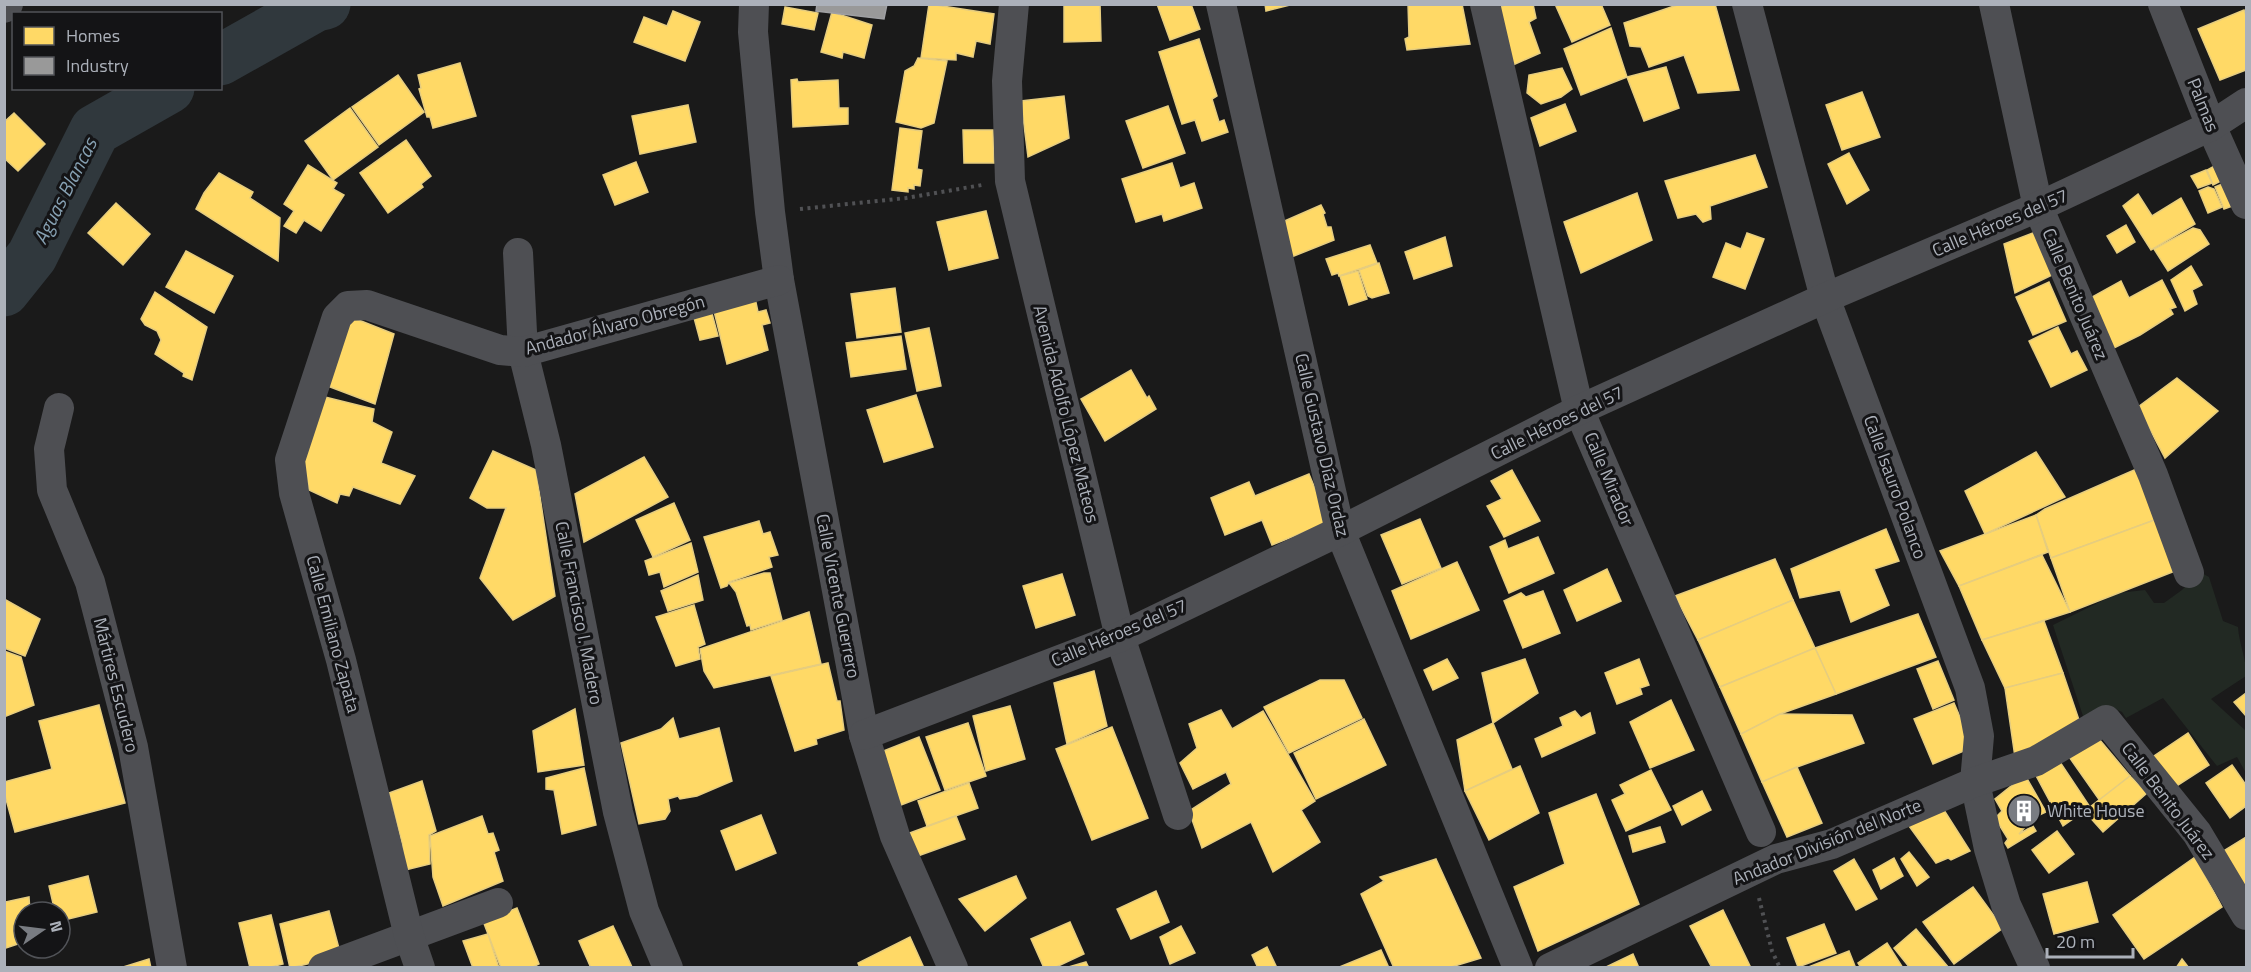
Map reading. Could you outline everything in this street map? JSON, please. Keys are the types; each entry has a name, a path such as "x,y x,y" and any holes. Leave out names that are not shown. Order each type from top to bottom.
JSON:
{"street":[{"path":"4,8 8,4"},
{"name":"Calle Vicente Guerrero","path":"754,4 753,32 770,212 779,280 864,735 895,836 953,968"},
{"name":"Avenida Adolfo López Mateos","path":"1014,4 1007,81 1010,181 1120,637 1178,815"},
{"name":"Calle Gustavo Díaz Ordaz","path":"1221,4 1340,531 1518,968"},
{"name":"Calle Mirador","path":"1485,4 1579,410 1761,832"},
{"name":"Calle Isauro Polanco","path":"1747,4 1825,298 1970,688 1979,736 1975,782 1989,849 2006,905 2035,968"},
{"name":"Calle Benito Juárez","path":"1994,4 2038,207 2153,475 2189,573"},
{"name":"Palmas","path":"2163,4 2211,126 2247,204"},
{"name":"Calle Héroes del 57","path":"864,735 1120,637 1340,531 1579,410 1825,298 2038,207 2211,126 2247,103"},
{"name":"Calle Francisco I. Madero","path":"518,253 523,352 546,445 618,812 644,911 668,968"},
{"name":"Andador Álvaro Obregón","path":"348,306 367,305 500,350 523,352 779,280"},
{"name":"Calle Emiliano Zapata","path":"348,306 337,317 290,460 294,493 341,660 408,936 420,968"},
{"name":"Mártires Escudero","path":"59,408 50,448 52,490 90,582 133,747 172,968"},
{"name":"Calle Benito Juárez","path":"2106,720 2197,833 2247,915"},
{"name":"Andador División del Norte","path":"1550,968 1776,859 1832,844 1975,782 2036,761 2106,720"},
{"path":"323,968 498,903"}],"path":[{"path":"770,212 906,198 1010,181"},
{"path":"1750,871 1757,888 1772,951 1780,968"}],"shaded area":[{"path":"2200,572 2209,577 2223,621 2238,627 2246,676 2211,699 2246,731 2246,773 2237,757 2217,766 2163,698 2126,718 2122,712 2111,707 2085,722 2053,625 2118,593 2145,590 2154,603 2164,603 2182,590"}],"building: Homes":[{"path":"929,4 994,14 990,44 976,41 973,57 956,53 956,60 921,58"},
{"path":"1064,4 1100,4 1101,41 1064,42"},
{"path":"1157,4 1191,4 1200,29 1170,40"},
{"path":"1265,4 1294,4 1266,11"},
{"path":"1408,4 1462,4 1470,44 1407,50 1405,39 1409,37"},
{"path":"1507,4 1533,4 1536,18 1529,22 1540,53 1513,65 1495,9"},
{"path":"1555,4 1601,4 1610,25 1572,42"},
{"path":"1680,4 1715,4 1739,90 1698,93 1684,55 1649,67 1641,47 1630,46 1624,23"},
{"path":"785,7 818,13 814,30 782,24"},
{"path":"2244,10 2246,15 2246,70 2220,80 2198,29"},
{"path":"673,11 700,22 685,61 634,42 644,17 667,26"},
{"path":"832,12 872,25 864,58 843,52 842,58 821,52"},
{"path":"1611,28 1627,77 1581,95 1564,49"},
{"path":"1199,39 1217,96 1212,99 1219,122 1224,120 1228,132 1202,141 1195,120 1182,124 1159,52"},
{"path":"918,58 947,61 934,123 921,128 896,122 905,71 914,66"},
{"path":"460,63 476,116 433,128 430,117 427,117 419,89 421,88 418,75"},
{"path":"1666,67 1679,108 1644,121 1627,77"},
{"path":"1562,68 1572,89 1561,97 1541,104 1527,93 1529,75"},
{"path":"398,75 424,112 379,145 352,107"},
{"path":"797,79 798,82 838,80 839,108 848,108 848,124 793,127 791,80"},
{"path":"1862,92 1880,137 1842,150 1826,105"},
{"path":"1064,96 1069,138 1028,157 1021,101"},
{"path":"1565,104 1576,131 1540,146 1531,118"},
{"path":"688,105 696,142 640,154 632,116"},
{"path":"1168,106 1185,153 1143,168 1126,121"},
{"path":"350,108 378,147 333,180 305,141"},
{"path":"14,113 45,144 18,171 4,158 4,122"},
{"path":"900,128 922,131 917,169 922,170 920,186 914,185 914,189 908,188 908,192 892,190"},
{"path":"963,130 993,130 994,163 964,163"},
{"path":"406,140 431,176 421,184 423,187 388,213 360,173"},
{"path":"1849,153 1869,190 1847,204 1828,164"},
{"path":"1755,155 1767,187 1710,206 1711,219 1703,222 1696,214 1678,218 1665,181"},
{"path":"636,162 648,192 615,205 603,175"},
{"path":"1172,163 1180,188 1194,183 1202,208 1164,221 1162,214 1136,222 1122,179"},
{"path":"2218,164 2225,179 2213,185 2207,170"},
{"path":"308,165 337,183 333,189 344,195 321,231 304,220 296,233 284,226 294,211 284,204"},
{"path":"2206,170 2212,183 2198,188 2191,176"},
{"path":"219,173 253,192 250,198 280,218 278,261 196,209 204,193"},
{"path":"2227,182 2235,205 2224,209 2215,187"},
{"path":"2208,187 2214,189 2222,207 2208,213 2199,191"},
{"path":"1637,193 1652,240 1581,273 1564,222"},
{"path":"2138,194 2152,216 2181,198 2195,224 2151,250 2123,206"},
{"path":"116,203 150,234 123,265 88,233"},
{"path":"1321,205 1327,227 1331,227 1334,240 1289,258 1280,223"},
{"path":"986,211 998,258 949,270 937,222"},
{"path":"2126,225 2135,242 2117,253 2107,236"},
{"path":"2193,228 2200,230 2209,244 2168,271 2154,249"},
{"path":"2038,231 2054,274 2015,293 2004,244"},
{"path":"1747,233 1764,239 1745,289 1713,277 1726,243 1741,249"},
{"path":"1445,237 1452,266 1414,279 1405,252"},
{"path":"1370,245 1377,263 1339,276 1338,273 1332,275 1326,259"},
{"path":"186,251 233,276 214,313 166,287"},
{"path":"1379,263 1389,293 1372,298 1368,296 1359,270"},
{"path":"2191,266 2202,285 2192,290 2197,304 2185,311 2171,280"},
{"path":"1358,271 1367,299 1349,305 1340,276"},
{"path":"2162,280 2176,307 2170,309 2173,314 2140,335 2110,350 2092,297 2121,281 2129,298"},
{"path":"2049,282 2066,321 2033,335 2016,297"},
{"path":"895,288 901,332 857,338 851,294"},
{"path":"155,292 207,327 192,380 183,376 184,373 155,354 161,340 157,331 145,325 141,319"},
{"path":"755,298 758,312 766,310 770,323 762,325 768,350 727,364 714,311"},
{"path":"711,310 718,336 700,340 693,314"},
{"path":"351,317 394,334 375,404 325,385"},
{"path":"2058,327 2071,354 2077,351 2087,370 2051,387 2029,341"},
{"path":"929,328 941,386 917,391 905,333"},
{"path":"901,336 906,369 851,377 846,343"},
{"path":"1131,370 1156,409 1105,441 1081,399"},
{"path":"2177,378 2218,411 2165,458 2138,407"},
{"path":"916,395 933,447 884,462 867,410"},
{"path":"325,397 374,409 372,422 392,432 381,463 415,476 400,504 353,487 349,496 340,494 337,503 309,490 303,459"},
{"path":"493,451 536,470 555,596 513,620 480,578 506,508 487,508 470,498"},
{"path":"2036,452 2065,497 1985,534 1965,491"},
{"path":"644,457 668,497 584,542 575,494"},
{"path":"2141,467 2160,518 2051,558 2036,515"},
{"path":"1512,470 1540,521 1504,537 1487,506 1502,499 1491,481"},
{"path":"1309,474 1329,522 1272,545 1262,520 1225,535 1211,498 1249,482 1255,496"},
{"path":"674,503 690,540 653,557 636,520"},
{"path":"2036,515 2048,552 1959,586 1940,551"},
{"path":"2160,518 2175,571 2070,612 2051,558"},
{"path":"1420,519 1441,568 1402,584 1381,535"},
{"path":"759,521 763,534 770,532 778,555 769,557 772,567 729,582 727,586 721,588 704,537"},
{"path":"1886,529 1899,561 1874,569 1889,605 1851,622 1840,590 1800,598 1791,569"},
{"path":"1538,537 1554,573 1509,593 1490,547 1505,540 1508,549"},
{"path":"691,543 698,572 664,587 660,572 649,575 645,561"},
{"path":"2042,555 2070,612 1982,640 1959,586"},
{"path":"1775,559 1793,600 1698,640 1675,596"},
{"path":"1457,562 1479,610 1411,639 1392,591"},
{"path":"1607,569 1621,601 1577,621 1564,590"},
{"path":"770,573 782,620 751,630 750,625 747,626 736,592 729,583"},
{"path":"1062,574 1075,615 1036,628 1023,586"},
{"path":"698,575 703,600 668,611 661,591"},
{"path":"1543,591 1560,633 1523,648 1504,601 1521,593 1526,597"},
{"path":"4,599 40,619 25,656 4,648"},
{"path":"1793,600 1815,648 1720,687 1698,640"},
{"path":"694,605 705,644 698,647 700,659 676,666 656,617"},
{"path":"809,612 821,664 714,688 704,671 700,649"},
{"path":"1918,614 1936,657 1836,694 1815,648"},
{"path":"2044,621 2063,673 2005,688 1982,640"},
{"path":"1815,648 1836,694 1780,714 1741,734 1720,687"},
{"path":"4,651 21,657 34,705 4,717"},
{"path":"1447,659 1458,678 1433,690 1424,670"},
{"path":"1525,659 1538,693 1493,723 1482,673"},
{"path":"1639,659 1649,685 1640,688 1642,694 1617,704 1605,673"},
{"path":"1938,661 1954,700 1933,709 1917,669"},
{"path":"828,663 837,701 840,701 844,730 816,739 817,744 795,751 771,676"},
{"path":"1094,671 1107,726 1067,744 1054,683"},
{"path":"2063,673 2082,729 2016,764 2005,688"},
{"path":"1320,680 1344,680 1362,718 1289,753 1264,707"},
{"path":"2246,693 2246,716 2234,702"},
{"path":"1671,700 1694,750 1650,768 1630,722"},
{"path":"1954,703 1973,747 1933,764 1914,719"},
{"path":"99,705 125,803 15,832 4,792 4,782 52,769 39,721"},
{"path":"1010,706 1025,759 986,771 973,716"},
{"path":"575,709 584,765 538,772 533,731"},
{"path":"1221,710 1232,729 1263,711 1315,801 1301,810 1320,842 1273,872 1251,822 1202,848 1189,811 1231,784 1226,772 1193,789 1180,763 1197,748 1189,724"},
{"path":"1575,711 1581,718 1590,713 1595,733 1542,757 1535,739 1563,726 1560,718"},
{"path":"1780,714 1852,715 1864,743 1762,782 1741,734"},
{"path":"673,718 679,739 719,728 732,781 697,796 680,799 678,796 668,799 670,811 665,819 639,824 621,743 661,729"},
{"path":"1364,719 1386,765 1316,799 1294,753"},
{"path":"968,723 986,776 945,790 926,737"},
{"path":"1493,723 1512,769 1465,791 1457,740"},
{"path":"1112,727 1148,818 1092,840 1056,749"},
{"path":"2094,733 2130,776 2100,801 2067,754"},
{"path":"2188,733 2209,765 2172,789 2151,758"},
{"path":"919,737 940,790 901,805 881,752"},
{"path":"2056,756 2090,807 2063,826 2033,770"},
{"path":"2232,765 2246,785 2246,806 2230,818 2206,783"},
{"path":"1520,766 1539,813 1489,840 1465,791"},
{"path":"1797,767 1822,823 1787,837 1762,782"},
{"path":"584,768 596,825 562,834 554,790 546,789 546,778"},
{"path":"1651,770 1671,810 1626,831 1612,800 1625,794 1620,785"},
{"name":"White House","path":"2025,775 2046,812 2033,818 2019,834 2033,826 2036,831 2008,848 2005,843 2008,839 1995,818 2002,811 1995,799"},
{"path":"2130,776 2147,793 2103,832 2086,813 2090,807"},
{"path":"422,781 436,831 429,835 430,864 405,870 402,843 389,793"},
{"path":"969,783 978,808 927,826 918,801"},
{"path":"1702,791 1711,810 1682,825 1673,806"},
{"path":"1596,794 1639,904 1538,951 1514,887 1565,864 1549,813"},
{"path":"1942,807 1970,851 1951,860 1948,858 1936,863 1909,826"},
{"path":"761,815 776,853 736,870 721,831"},
{"path":"482,816 488,834 493,833 499,850 494,852 503,881 443,906 433,877 430,836"},
{"path":"956,816 965,839 915,857 907,834"},
{"path":"1660,827 1665,842 1633,852 1629,836"},
{"path":"2057,831 2074,854 2049,873 2032,850"},
{"path":"2246,837 2246,900 2217,855"},
{"path":"1909,852 1929,877 1917,886 1901,859"},
{"path":"2195,857 2222,907 2144,959 2113,915"},
{"path":"1894,858 1903,876 1881,889 1873,870"},
{"path":"1436,859 1481,958 1448,968 1394,968 1361,894 1384,881 1380,877"},
{"path":"1854,859 1877,899 1856,910 1834,871"},
{"path":"88,876 97,912 72,918 72,900 52,900 49,886"},
{"path":"1016,876 1026,898 985,931 959,899"},
{"path":"2087,882 2098,922 2054,934 2043,894"},
{"path":"1973,887 2003,928 1954,964 1923,922"},
{"path":"1156,891 1169,922 1131,939 1117,909"},
{"path":"12,901 12,946 6,948 5,902"},
{"path":"517,908 539,964 531,968 501,968 483,921"},
{"path":"1723,910 1751,968 1712,968 1690,926"},
{"path":"329,911 341,956 290,968 280,924"},
{"path":"271,915 283,964 267,968 250,968 239,923"},
{"path":"1070,922 1084,954 1054,968 1044,968 1031,939"},
{"path":"1824,924 1836,953 1798,967 1787,938"},
{"path":"613,926 632,967 591,968 579,941"},
{"path":"1181,926 1195,953 1170,964 1160,937"},
{"path":"1916,929 1949,968 1910,968 1894,948"},
{"path":"488,934 499,968 473,968 463,941"},
{"path":"910,937 924,968 860,968 858,963"},
{"path":"1887,943 1903,968 1861,968 1858,963"},
{"path":"1267,947 1277,968 1258,968 1252,955"},
{"path":"1381,950 1389,968 1337,968"},
{"path":"1849,951 1855,966 1850,968 1806,968"},
{"path":"1633,954 1639,968 1604,968"},
{"path":"149,959 151,968 120,968"},
{"path":"2182,959 2189,968 2176,968"},
{"path":"1086,962 1089,968 1065,968"}],"building: Industry":[{"path":"817,4 887,4 884,19 816,11"}],"waterway":[{"name":"Aguas Blancas","path":"222,59 316,6 325,4"},
{"name":"Aguas Blancas","path":"4,291 32,256 95,130 165,90"}],"place":[{"name":"White House","path":"2024,811"}]}
